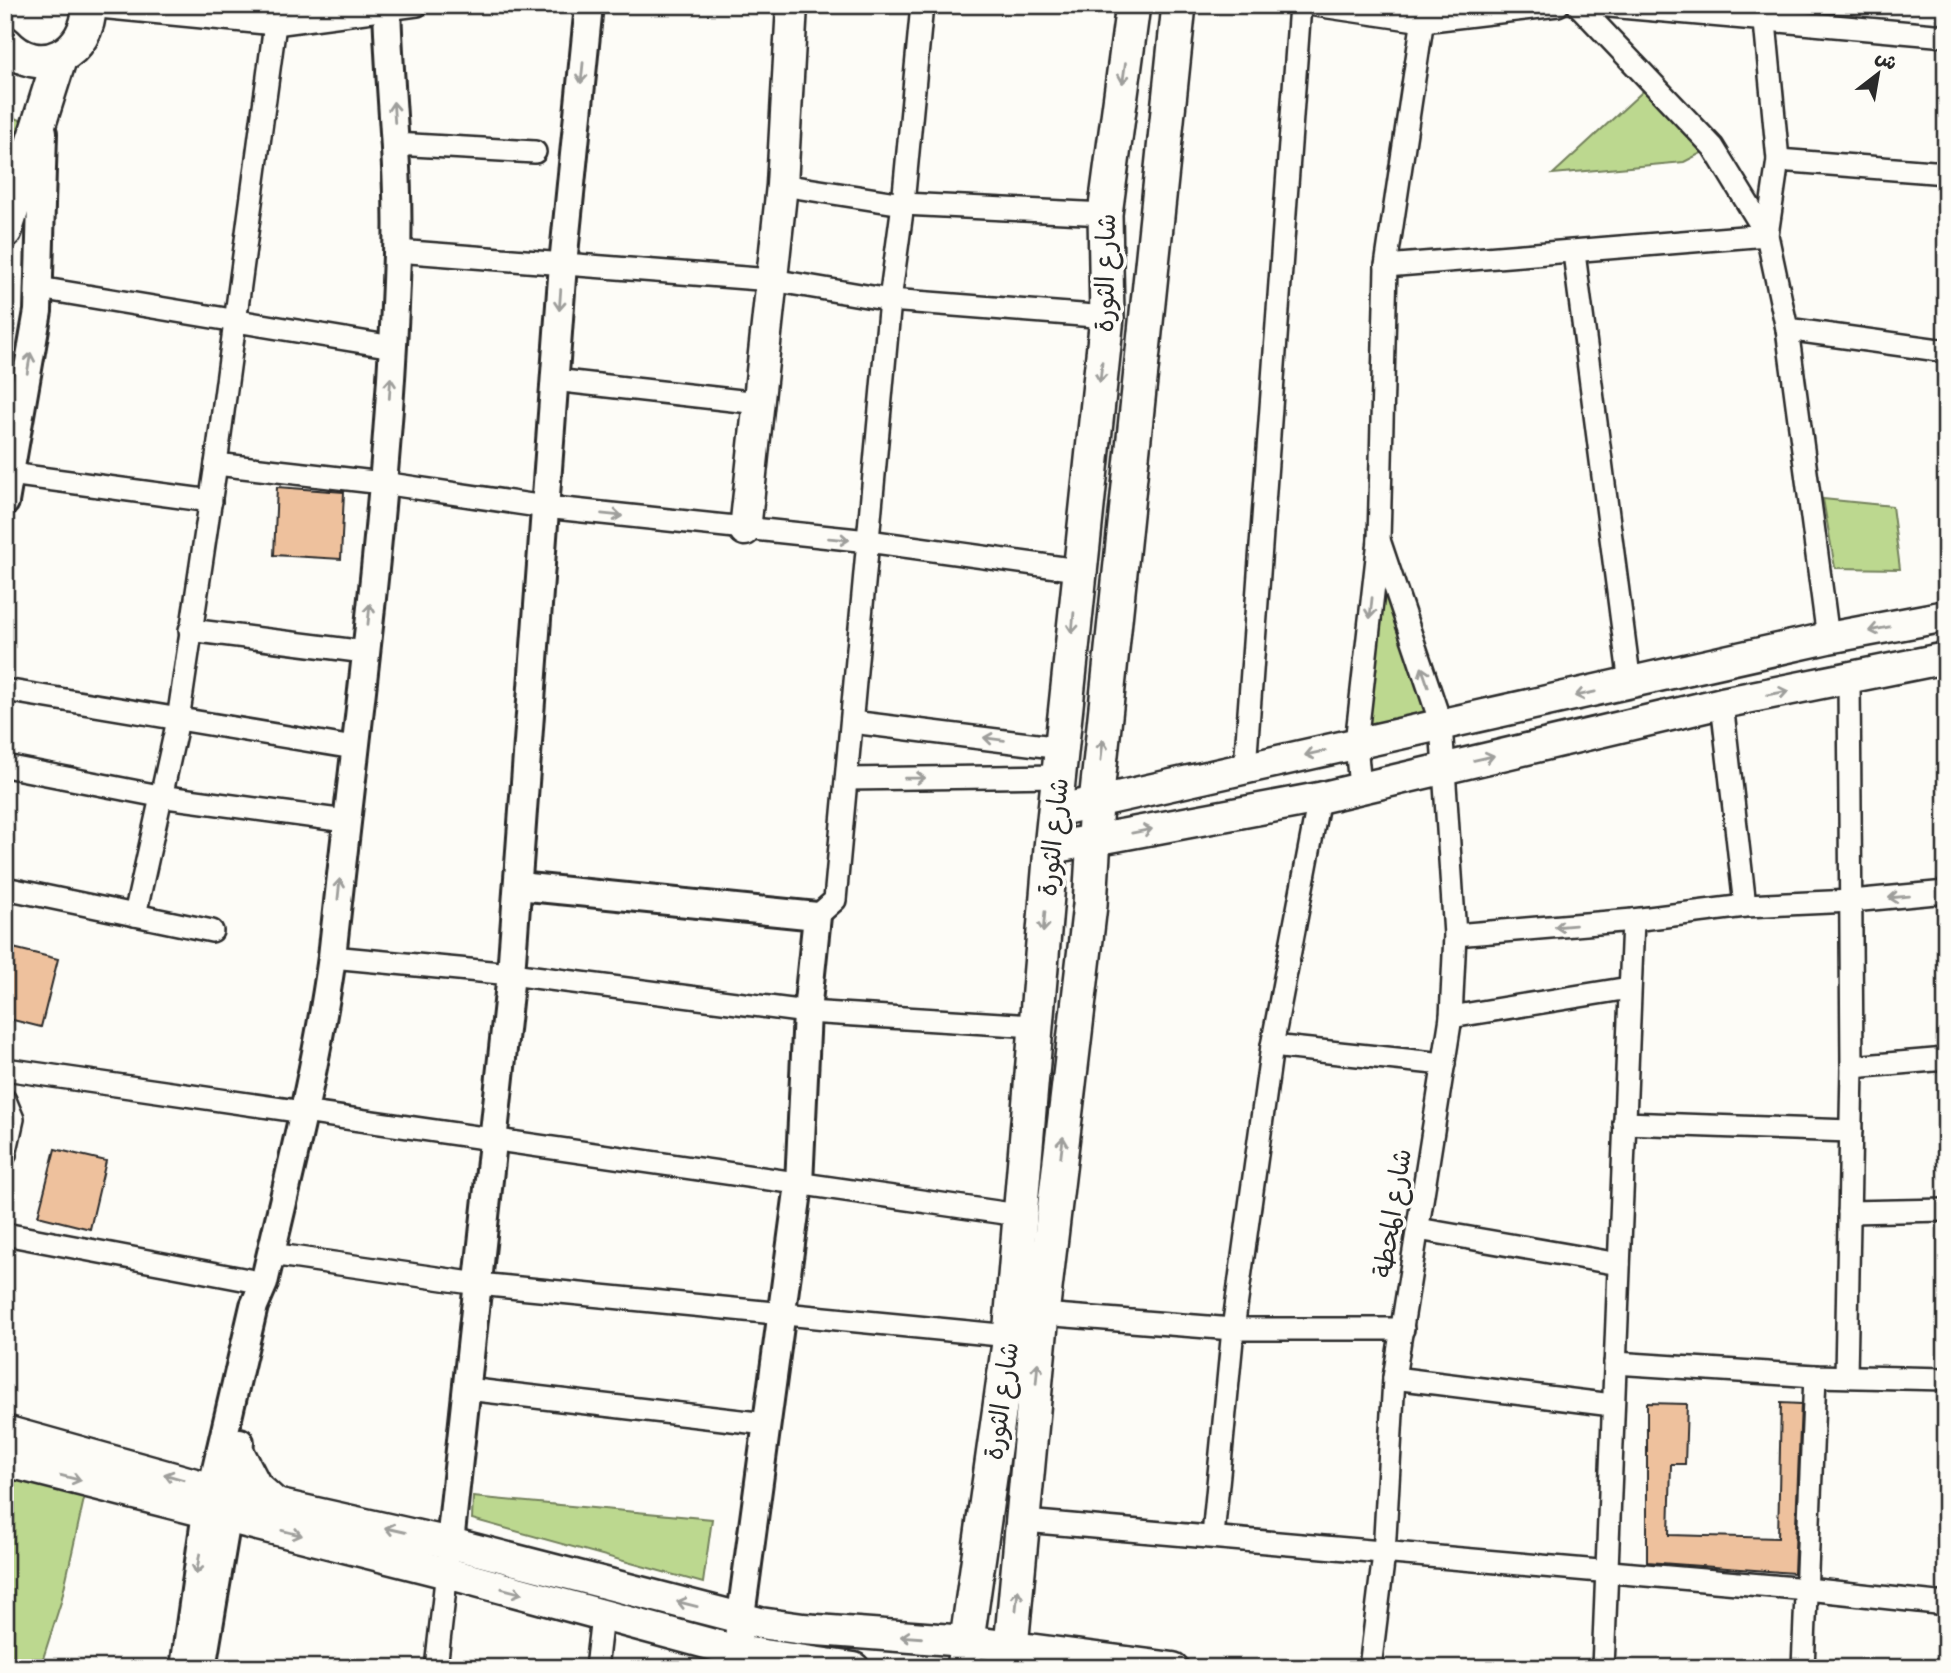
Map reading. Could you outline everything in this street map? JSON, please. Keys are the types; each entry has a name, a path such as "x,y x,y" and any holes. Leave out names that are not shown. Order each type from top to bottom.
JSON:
{"main road":[{"path":"745,530 782,185 792,5"},
{"name":"شارع الثورة","path":"964,1655 1010,1336 1018,1215 1051,848 1078,570 1107,317 1105,214 1133,5"},
{"name":"شارع الثورة","path":"1010,1657 1025,1521 1042,1314 1090,905 1096,803 1179,5"},
{"path":"5,43 27,58 43,60 60,57 73,49 83,37 89,22 89,6"},
{"path":"5,231 60,57"},
{"path":"1055,811 1828,638 1946,616"},
{"path":"1051,848 1319,798 1722,704 1946,659"},
{"path":"5,1431 219,1503 447,1573 602,1616 735,1659 854,1668"},
{"path":"239,1451 257,1486 276,1504"},
{"path":"5,1461 219,1503 276,1504 450,1543 741,1617 803,1629 964,1655 1173,1668"}],"street":[{"path":"89,6 275,24 417,5"},
{"path":"436,1668 511,974 563,264 589,5"},
{"path":"735,1659 799,1184 807,1012 817,916 835,900 890,300 903,204 922,5"},
{"path":"1244,768 1300,5"},
{"path":"1315,5 1424,13 1558,5"},
{"path":"1578,5 1713,147 1767,236 1787,329 1828,638"},
{"path":"1598,5 1766,13 1946,36"},
{"path":"184,1668 219,1503 254,1306 264,1283 304,1112 324,1015 332,957 383,483 393,346 397,251 395,144 387,8"},
{"path":"1360,788 1356,743 1379,540 1386,266 1424,13"},
{"path":"1766,13 1778,160 1767,236"},
{"path":"135,915 159,796 178,720 211,501 233,321 275,24"},
{"path":"5,502 39,288 44,108"},
{"path":"395,144 536,152"},
{"path":"1778,160 1946,173"},
{"path":"782,185 903,204 1105,214"},
{"path":"1386,266 1767,236"},
{"path":"397,251 772,280 890,300 1107,317"},
{"path":"1574,253 1630,684"},
{"path":"39,288 393,346"},
{"path":"1787,329 1946,351"},
{"path":"554,380 759,404"},
{"path":"216,464 383,483 545,507 868,541 1078,570"},
{"path":"10,474 211,501"},
{"name":"شارع المحطة","path":"1370,1668 1384,1554 1394,1378 1451,1017 1455,936 1441,723 1379,540"},
{"path":"190,631 365,652"},
{"path":"1846,1376 1852,1067 1849,680"},
{"path":"5,690 354,748"},
{"path":"1722,704 1745,905"},
{"path":"852,722 1060,762"},
{"path":"846,779 1060,762"},
{"path":"5,766 159,796 346,821"},
{"path":"1213,1536 1233,1329 1272,1046 1319,798"},
{"path":"518,886 817,916"},
{"path":"5,888 212,931"},
{"path":"1455,936 1633,920 1745,905 1852,901 1946,892"},
{"path":"1603,1668 1633,920"},
{"path":"332,957 511,974 807,1012 1034,1027"},
{"path":"1451,1017 1629,988"},
{"path":"1272,1046 1444,1064"},
{"path":"1852,1067 1946,1059"},
{"path":"5,1069 1018,1215"},
{"path":"5,1100 13,1119 5,1154"},
{"path":"1624,1123 1851,1131"},
{"path":"1849,1212 1946,1210"},
{"path":"1418,1229 1619,1264"},
{"path":"5,1234 264,1283"},
{"path":"271,1254 478,1284 782,1311 1010,1336"},
{"path":"202,1668 219,1503 239,1451 266,1307 264,1283"},
{"path":"1042,1314 1233,1329 1403,1329"},
{"path":"1615,1363 1815,1376 1946,1379"},
{"path":"1803,1668 1815,1376"},
{"path":"1394,1378 1612,1405"},
{"path":"467,1389 766,1424"},
{"path":"1025,1521 1807,1589 1946,1604"},
{"path":"596,1668 602,1616"}],"green space":[{"path":"1652,83 1713,147 1684,162 1553,174"},
{"path":"5,117 18,119 37,130 5,231"},
{"path":"1823,499 1892,506 1900,569 1835,568"},
{"path":"1383,567 1432,711 1365,727"},
{"path":"5,1431 94,1454 61,1602 40,1668 5,1668"},
{"path":"473,1497 712,1519 703,1583 472,1519"}],"building":[{"path":"277,487 344,492 341,559 274,555"},
{"path":"5,946 58,959 41,1027 5,1018"},
{"path":"55,1149 106,1161 90,1229 38,1216"},
{"path":"1647,1403 1687,1404 1685,1464 1671,1464 1669,1535 1778,1538 1781,1403 1801,1404 1794,1573 1647,1562"}]}
